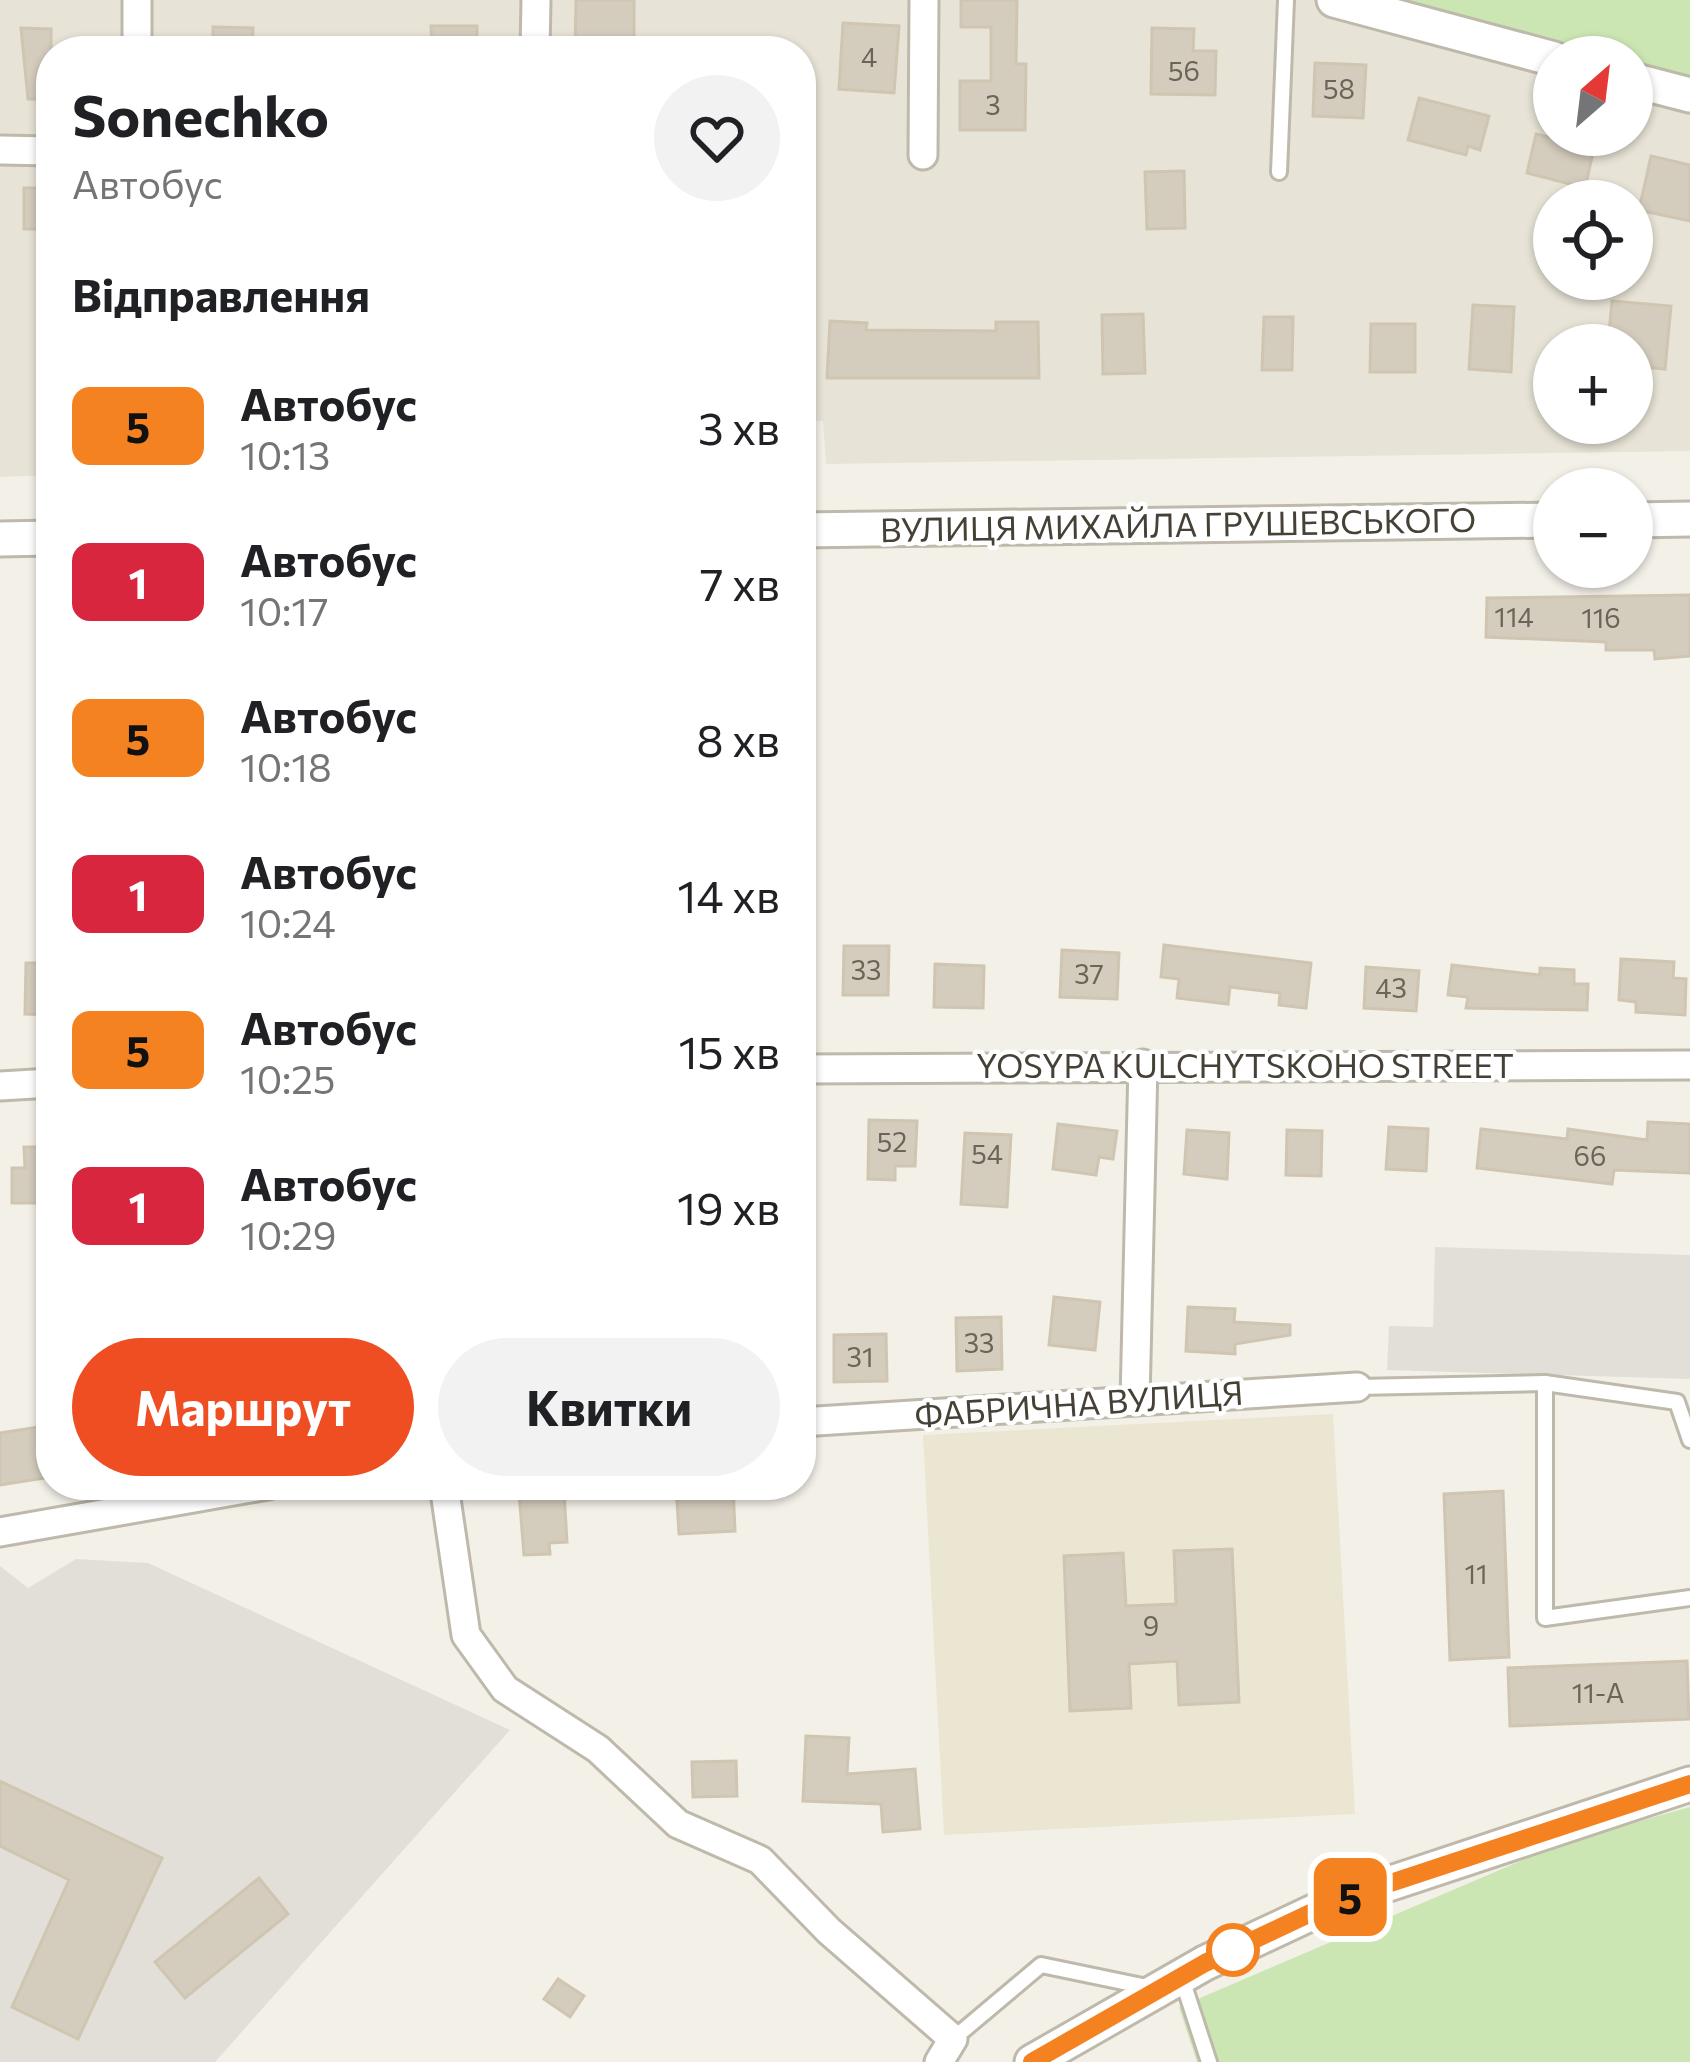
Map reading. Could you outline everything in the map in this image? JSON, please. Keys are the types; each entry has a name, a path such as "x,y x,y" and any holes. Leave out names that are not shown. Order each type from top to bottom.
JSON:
{"street":[{"path":"137,0 137,36"},
{"path":"535,36 536,0"},
{"path":"923,155 924,0"},
{"path":"1334,0 1533,53"},
{"path":"1653,85 1690,95"},
{"path":"0,150 36,151"},
{"path":"1653,520 1690,519"},
{"name":"ВУЛИЦЯ МИХАЙЛА ГРУШЕВСЬКОГО","path":"816,530 1533,520"},
{"path":"0,538 36,538"},
{"path":"1135,1401 1143,1064"},
{"name":"YOSYPA KULCHYTSKOHO STREET","path":"816,1069 1690,1065"},
{"path":"0,1087 36,1084"},
{"name":"ФАБРИЧНА ВУЛИЦЯ","path":"816,1421 1357,1387"},
{"path":"0,1532 144,1500"},
{"path":"446,1500 466,1635 505,1689 598,1749 677,1824 760,1861 946,2051"},
{"path":"1032,2062 1169,1983 1336,1901 1690,1784"}],"lane":[{"path":"1279,172 1286,0"},
{"path":"1545,1383 1545,1618 1690,1598"},
{"path":"1357,1387 1545,1383 1677,1402 1690,1441"},
{"path":"946,2051 1041,1965 1169,1983 1209,2062"}],"shaded area":[{"path":"0,0 1381,0 1533,44 1533,156 1653,156 1653,78 1690,89 1690,451 826,464 823,421 816,421 816,36 36,36 36,476 0,477"},
{"path":"1435,1247 1690,1255 1690,1379 1387,1370 1389,1326 1433,1327"},
{"path":"1333,1414 1355,1814 944,1835 923,1435"},
{"path":"76,1559 148,1563 510,1730 215,2062 0,2062 0,1566 28,1588"}],"green space":[{"path":"1381,0 1690,0 1690,89 1653,78 1653,36 1533,36 1533,44"},
{"path":"1690,1807 1690,2062 1197,2062 1179,2007 1565,1842"}],"building":[{"path":"576,0 634,0 634,36 575,36"},
{"path":"961,0 1017,0 1016,64 1026,64 1025,130 960,130 960,81 991,81 991,27 961,27"},
{"path":"843,23 899,26 894,93 839,89"},
{"path":"431,26 477,26 477,36 431,36"},
{"path":"213,27 253,28 253,36 213,36"},
{"path":"21,28 51,29 51,36 36,36 36,99 28,99"},
{"path":"1152,28 1194,29 1193,51 1216,51 1215,95 1151,94"},
{"path":"1315,63 1366,65 1363,118 1313,116"},
{"path":"1419,98 1489,116 1480,150 1468,146 1466,155 1408,140"},
{"path":"1533,147 1533,156 1592,156 1587,180 1554,180 1527,173"},
{"path":"1651,156 1690,165 1690,221 1653,213 1653,180 1646,180"},
{"path":"1184,171 1185,228 1147,229 1145,172"},
{"path":"24,188 36,188 36,229 24,229"},
{"path":"1612,301 1671,306 1665,369 1653,368 1653,324 1610,324"},
{"path":"1473,305 1514,307 1511,372 1469,369"},
{"path":"1143,314 1145,373 1103,374 1102,315"},
{"path":"1264,317 1293,317 1292,370 1262,370"},
{"path":"830,321 867,323 866,330 996,331 996,322 1038,322 1039,378 827,378"},
{"path":"1371,324 1415,324 1415,372 1370,372"},
{"path":"1690,595 1690,656 1655,659 1654,650 1606,650 1606,642 1486,637 1487,598"},
{"path":"1164,945 1311,963 1306,1008 1279,1005 1280,993 1230,987 1228,1004 1177,998 1179,979 1161,977"},
{"path":"844,946 889,946 888,995 843,995"},
{"path":"1062,950 1119,953 1117,999 1060,997"},
{"path":"1621,959 1674,962 1673,978 1686,979 1685,1015 1636,1012 1636,1002 1619,1000"},
{"path":"26,963 36,963 36,1014 25,1014"},
{"path":"935,964 984,966 983,1008 934,1007"},
{"path":"1452,965 1540,975 1540,968 1574,970 1574,984 1588,984 1587,1010 1466,1008 1468,997 1448,995"},
{"path":"1366,967 1419,971 1416,1011 1364,1008"},
{"path":"869,1120 917,1121 915,1166 895,1166 895,1180 868,1179"},
{"path":"1648,1122 1690,1124 1690,1173 1614,1170 1612,1184 1477,1168 1481,1129 1567,1139 1568,1129 1647,1140"},
{"path":"1058,1124 1117,1131 1113,1159 1099,1157 1096,1175 1053,1169"},
{"path":"1389,1127 1428,1129 1426,1171 1386,1169"},
{"path":"1187,1130 1229,1133 1227,1179 1184,1174"},
{"path":"1287,1130 1322,1131 1321,1176 1286,1175"},
{"path":"965,1133 1011,1135 1007,1207 961,1204"},
{"path":"24,1147 36,1147 36,1203 12,1203 12,1168 25,1168"},
{"path":"1054,1297 1100,1302 1095,1350 1049,1345"},
{"path":"1188,1307 1235,1309 1234,1322 1290,1325 1290,1335 1235,1344 1235,1354 1186,1351"},
{"path":"1001,1317 1002,1369 957,1371 956,1318"},
{"path":"886,1334 887,1381 834,1382 834,1335"},
{"path":"36,1427 36,1479 0,1485 0,1433"},
{"path":"1503,1491 1509,1657 1450,1660 1444,1494"},
{"path":"520,1500 565,1500 567,1542 549,1543 550,1554 524,1555"},
{"path":"677,1500 734,1500 735,1531 679,1534"},
{"path":"1232,1549 1239,1702 1179,1705 1177,1661 1129,1664 1131,1708 1070,1711 1064,1556 1123,1553 1126,1606 1176,1604 1174,1551"},
{"path":"1687,1661 1689,1719 1510,1726 1508,1668"},
{"path":"806,1736 849,1738 847,1774 915,1769 920,1829 883,1832 881,1804 803,1801"},
{"path":"736,1761 737,1796 693,1797 692,1762"},
{"path":"0,1781 162,1858 78,2039 12,2007 69,1880 0,1846"},
{"path":"259,1878 288,1914 185,1998 155,1962"},
{"path":"558,1979 584,1996 570,2017 544,1999"}],"bus line":[{"name":"5","path":"1032,2062 1205,1963 1336,1901 1690,1784"}]}
